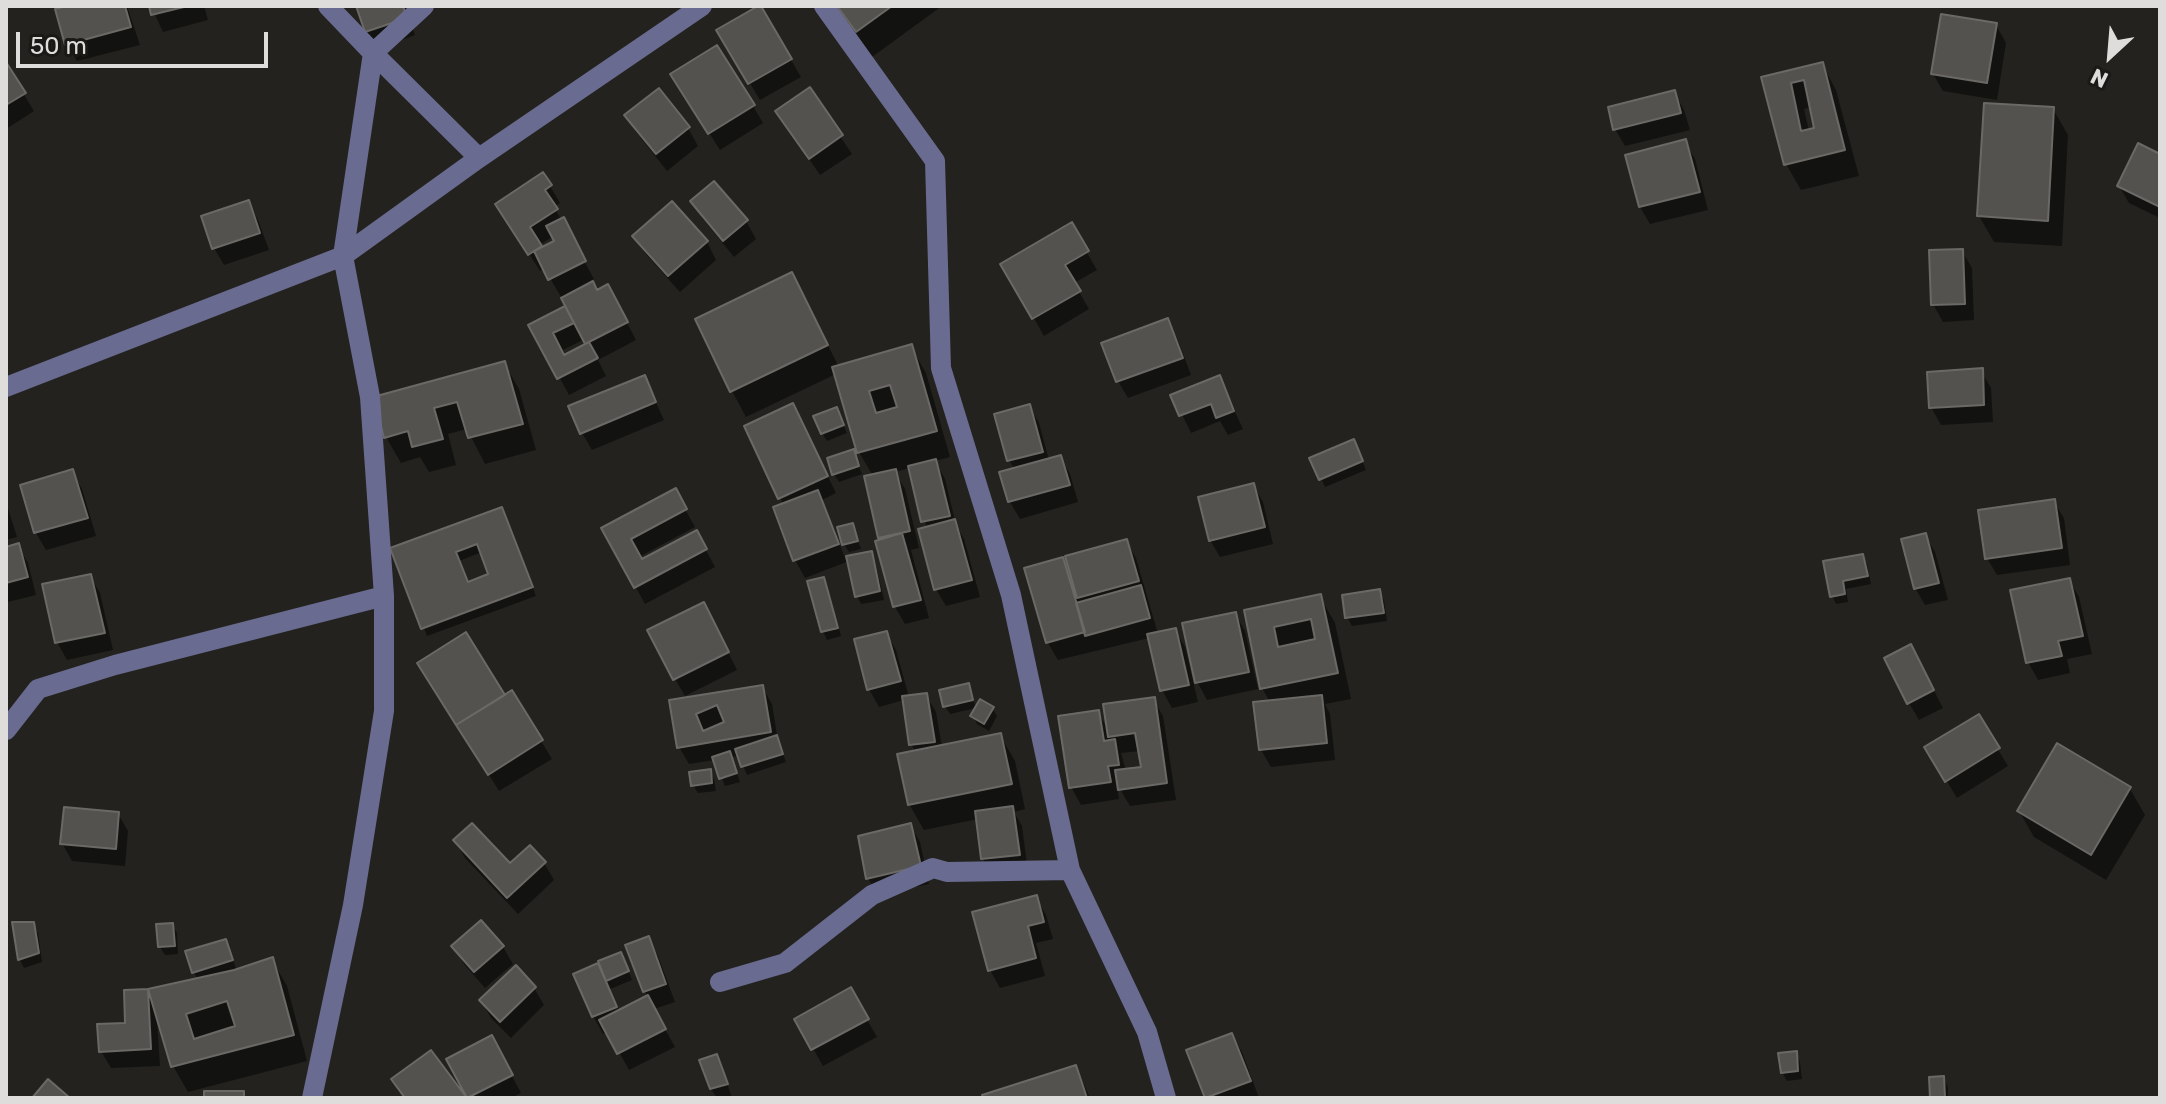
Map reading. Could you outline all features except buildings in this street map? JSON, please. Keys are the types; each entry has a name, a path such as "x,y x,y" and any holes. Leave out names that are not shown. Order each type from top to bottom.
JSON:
{"street":[{"path":"328,6 479,158"},
{"path":"312,1098 353,905 384,711 384,596 370,397 343,256 373,53 424,6"},
{"path":"6,387 343,256 479,158 702,6"},
{"path":"824,6 935,161 941,368 1011,595 1070,870 1147,1032 1166,1098"},
{"path":"6,730 38,689 115,665 384,596"},
{"path":"720,982 785,963 872,895 933,868 947,872 1070,870"}]}
